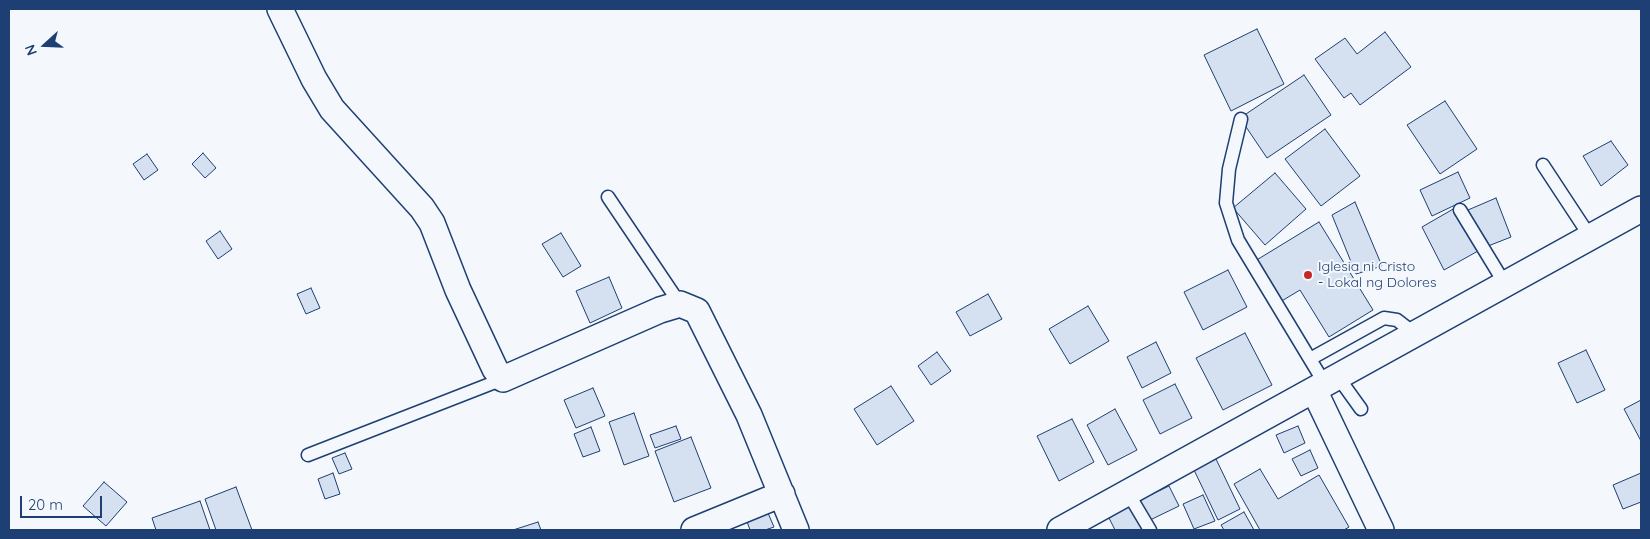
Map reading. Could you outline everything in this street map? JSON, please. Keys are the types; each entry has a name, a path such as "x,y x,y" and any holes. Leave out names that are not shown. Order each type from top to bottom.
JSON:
{"street":[{"path":"280,9 314,79 332,109 422,208 432,223 458,290 495,369 503,380 660,310 680,304 696,311 749,415 796,530"},
{"path":"1060,530 1641,209"},
{"path":"1325,383 1381,530"},
{"path":"694,530 782,494"}],"lane":[{"path":"1240,119 1229,169 1226,203 1238,240 1325,383 1361,409"},
{"path":"1543,165 1591,238"},
{"path":"608,197 680,304"},
{"path":"1460,210 1505,284"},
{"path":"1310,359 1384,318 1396,320 1415,334"},
{"path":"308,455 503,380"},
{"path":"1128,493 1150,530"}],"building":[{"path":"1257,29 1284,84 1231,111 1204,55"},
{"path":"1385,32 1411,67 1360,105 1351,93 1344,98 1315,59 1345,38 1357,54"},
{"path":"1304,75 1331,115 1267,158 1240,118"},
{"path":"1445,101 1477,149 1440,174 1407,125"},
{"path":"1325,129 1360,176 1321,206 1285,159"},
{"path":"1611,141 1628,165 1601,186 1583,156"},
{"path":"203,153 216,168 205,178 192,164"},
{"path":"147,154 158,170 144,180 133,164"},
{"path":"1458,172 1470,198 1432,216 1420,190"},
{"path":"1275,173 1306,209 1265,245 1233,208"},
{"path":"1496,198 1511,237 1483,248 1468,210"},
{"path":"1355,202 1382,266 1356,274 1332,215"},
{"path":"1455,208 1478,251 1444,270 1422,227"},
{"name":"Iglesia ni Cristo - Lokal ng Dolores","path":"1319,222 1373,310 1329,337 1300,290 1280,302 1255,261"},
{"path":"220,231 232,249 218,259 206,241"},
{"path":"561,233 581,266 563,277 542,244"},
{"path":"1228,270 1247,307 1203,330 1184,292"},
{"path":"609,277 622,308 590,323 576,291"},
{"path":"311,288 320,308 306,314 297,294"},
{"path":"988,294 1002,319 970,336 956,312"},
{"path":"1088,306 1109,341 1070,364 1049,329"},
{"path":"1245,333 1272,385 1223,410 1196,358"},
{"path":"1156,342 1171,373 1142,388 1127,357"},
{"path":"1586,350 1605,390 1577,403 1558,363"},
{"path":"937,352 951,371 931,385 918,366"},
{"path":"1175,384 1192,418 1160,434 1143,400"},
{"path":"891,386 914,421 877,445 854,409"},
{"path":"593,388 605,416 576,428 564,400"},
{"path":"1641,400 1641,441 1624,409"},
{"path":"1115,409 1137,450 1108,465 1087,425"},
{"path":"634,413 649,456 624,465 609,422"},
{"path":"1072,419 1094,462 1059,481 1037,436"},
{"path":"676,426 681,439 655,448 650,435"},
{"path":"1298,426 1305,443 1284,453 1276,435"},
{"path":"591,427 600,451 583,457 574,434"},
{"path":"691,437 711,488 674,502 655,451"},
{"path":"1310,450 1318,468 1301,476 1292,459"},
{"path":"345,453 352,469 339,474 332,458"},
{"path":"1216,459 1240,509 1218,520 1194,470"},
{"path":"1260,469 1278,499 1319,475 1349,527 1344,530 1260,530 1234,484"},
{"path":"333,473 340,494 325,499 318,479"},
{"path":"1641,473 1641,502 1623,509 1613,485"},
{"path":"104,482 127,502 106,526 83,506"},
{"path":"1169,486 1179,506 1148,521 1138,501"},
{"path":"236,487 252,530 216,530 205,499"},
{"path":"1203,495 1215,521 1194,529 1183,504"},
{"path":"200,501 210,530 156,530 152,518"},
{"path":"1130,501 1146,530 1115,530 1107,514"},
{"path":"765,506 774,527 765,530 750,530 744,513"},
{"path":"1244,512 1254,530 1224,530 1221,525"},
{"path":"538,522 541,530 513,530"}],"place":[{"name":"Iglesia ni Cristo - Lokal ng Dolores","path":"1308,275"}]}
